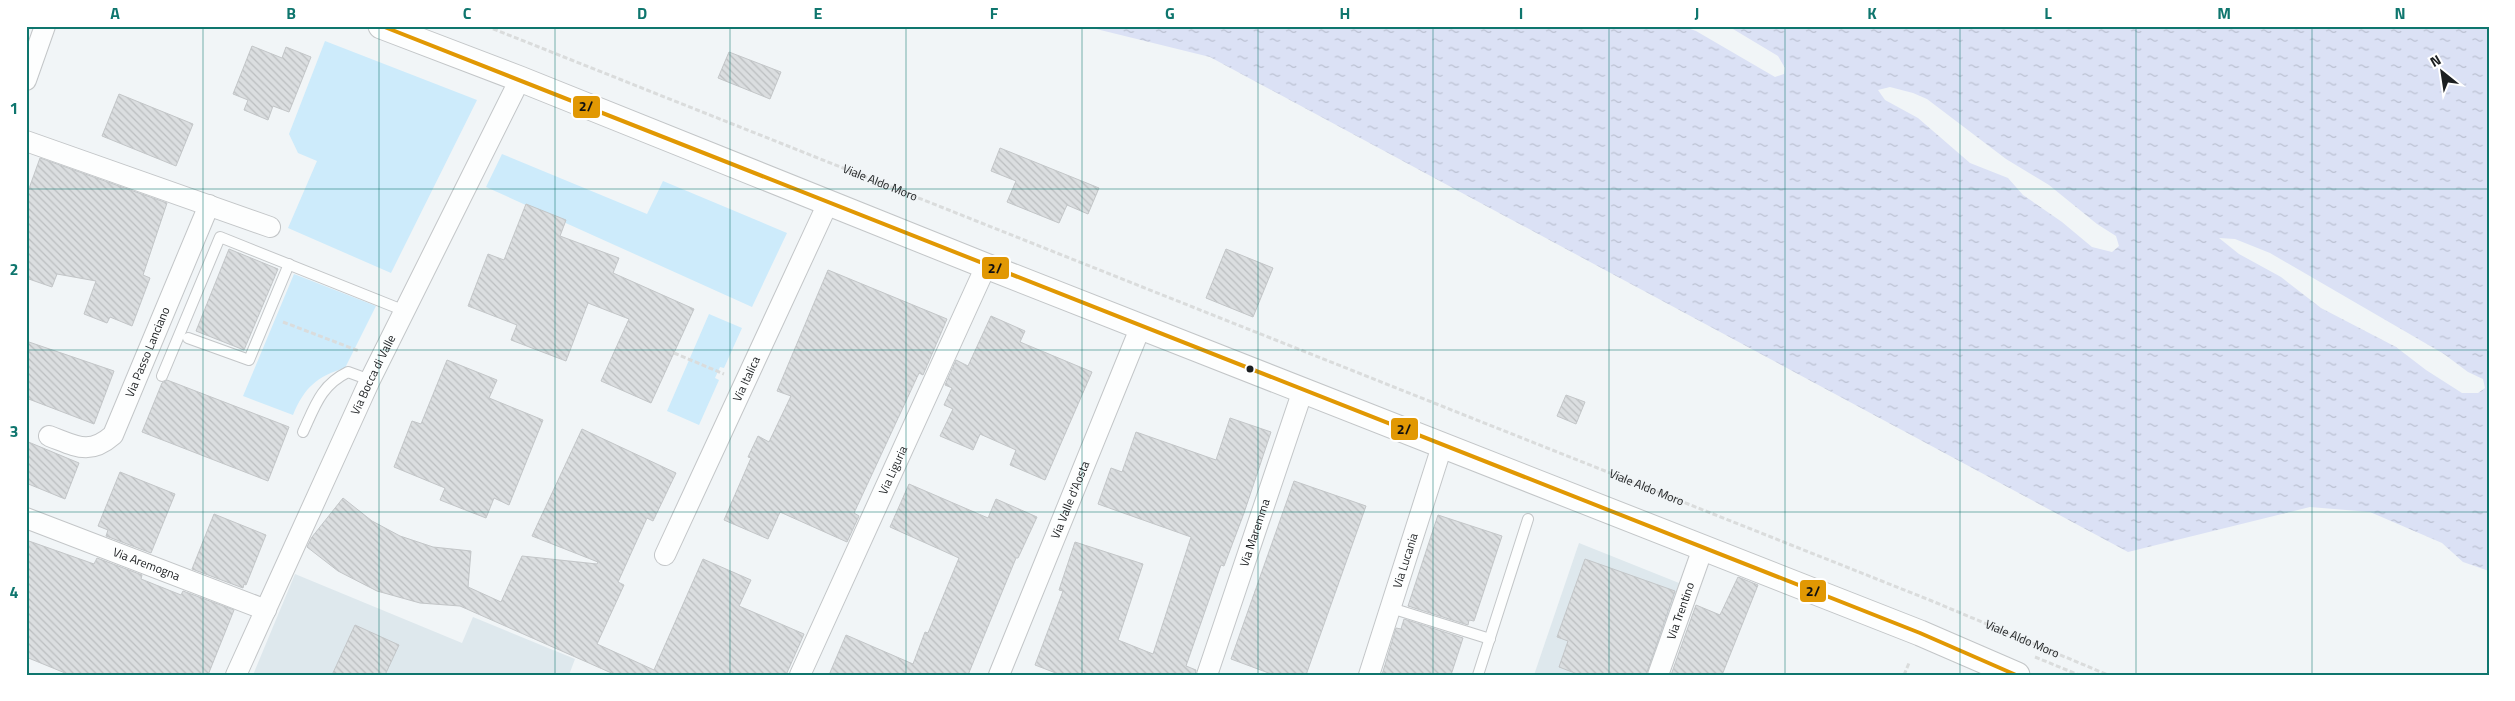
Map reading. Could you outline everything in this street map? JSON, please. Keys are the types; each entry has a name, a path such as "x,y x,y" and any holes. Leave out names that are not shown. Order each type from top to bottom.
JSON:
{"street":[{"path":"26,80 45,26"},
{"path":"381,26 520,79 986,266 1920,633 2016,675"},
{"name":"Via Bocca di Valle","path":"236,675 370,380 520,79"},
{"path":"26,141 270,227"},
{"name":"Via Italica","path":"666,555 828,203"},
{"name":"Via Passo Lanciano","path":"49,436 85,448 99,445 113,435 209,205"},
{"name":"Via Liguria","path":"800,675 986,266"},
{"name":"Via Valle d'Aosta","path":"999,675 1141,326"},
{"name":"Via Maremma","path":"1208,675 1303,390"},
{"name":"Via Lucania","path":"1369,675 1442,446"},
{"name":"Via Aremogna","path":"26,518 266,610"},
{"name":"Via Trentino","path":"1658,675 1703,548"}],"lane":[{"path":"162,376 220,237 405,311"},
{"path":"188,338 249,360 289,264"},
{"path":"303,432 315,404 330,382 348,372 370,380"},
{"path":"1478,675 1528,519"},
{"path":"1390,608 1490,639"}],"path":[{"name":"Viale Aldo Moro","path":"486,26 1932,601 2108,675"},
{"path":"267,316 381,359"},
{"path":"674,353 745,383"},
{"path":"1904,675 1909,663"}],"shaded area":[{"path":"325,41 477,100 391,273 288,228 317,161 298,153 289,134"},
{"path":"502,154 647,214 663,181 787,233 752,307 486,187"},
{"path":"294,274 376,306 345,368 319,379 313,384 302,397 293,415 243,396"},
{"path":"709,314 742,328 724,368 720,367 715,378 719,380 699,425 667,411"},
{"path":"1579,543 1684,585 1651,675 1534,675"},
{"path":"295,574 462,643 473,617 575,659 569,675 253,675"}],"water":[{"path":"1084,26 2489,26 2489,571 2463,562 2442,543 2370,512 2310,507 2128,552 1210,57"}],"pier":[{"path":"1682,26 1728,26 1778,56 1785,68 1784,74 1775,77 1696,31"},
{"path":"1890,87 1927,99 2006,159 2049,185 2097,224 2116,236 2119,246 2112,252 2092,247 2062,222 2023,195 2008,178 1970,163 1918,118 1885,100 1878,90"},
{"path":"2219,238 2235,239 2270,253 2444,354 2468,372 2483,379 2485,388 2478,393 2462,393 2426,370 2396,347 2321,308 2281,277 2239,254"}],"building":[{"path":"252,46 282,58 286,47 311,57 289,112 273,106 268,120 244,110 248,100 233,94"},
{"path":"729,52 781,72 770,99 718,78"},
{"path":"119,94 193,124 176,166 102,136"},
{"path":"1000,148 1099,188 1088,214 1067,205 1059,223 1007,202 1016,181 991,171"},
{"path":"40,158 167,203 143,275 150,278 132,326 110,317 107,323 84,314 96,281 57,274 52,287 26,278 26,197"},
{"path":"526,204 566,220 560,236 619,258 613,273 694,309 651,403 601,381 629,319 588,303 566,361 511,340 517,325 468,306 488,254 504,260"},
{"path":"229,249 278,269 244,350 196,331"},
{"path":"1226,249 1273,268 1253,317 1206,298"},
{"path":"828,270 947,319 923,375 919,373 854,513 859,516 847,542 780,512 768,539 724,520 751,458 748,457 758,436 769,442 791,396 777,391"},
{"path":"991,316 1025,331 1020,342 1092,372 1045,480 1010,465 1016,450 980,434 973,450 940,436 953,409 944,405 952,388 945,385 956,360 968,366"},
{"path":"26,341 114,371 94,424 26,398"},
{"path":"447,360 497,380 489,398 543,420 509,505 494,498 486,518 440,500 445,488 394,467 412,421 421,424"},
{"path":"167,380 289,427 268,481 142,432 162,383"},
{"path":"1566,395 1585,402 1576,424 1557,416"},
{"path":"1230,418 1271,432 1244,513 1224,566 1221,565 1186,666 1196,670 1195,675 1061,675 1035,665 1063,591 1059,590 1075,542 1143,564 1118,640 1153,654 1191,537 1098,504 1111,468 1122,472 1136,432 1216,460"},
{"path":"582,429 676,473 653,521 647,518 618,582 624,585 597,644 654,670 703,559 751,580 739,606 804,634 786,675 616,675 460,606 420,603 377,591 338,571 307,547 312,537 343,498 372,521 400,536 433,547 471,551 468,587 501,602 522,556 597,564 598,562 532,536"},
{"path":"26,441 79,463 65,499 26,483"},
{"path":"120,472 175,494 151,553 106,536 108,530 98,526"},
{"path":"1294,481 1366,506 1306,675 1274,675 1231,659"},
{"path":"909,484 988,518 996,499 1037,517 1018,558 1016,558 968,675 829,675 846,635 913,664 925,632 928,633 959,558 890,527"},
{"path":"214,514 266,535 246,585 244,584 243,588 192,569"},
{"path":"1438,515 1502,536 1474,621 1469,620 1468,625 1408,606"},
{"path":"26,540 94,564 97,558 142,575 141,579 181,595 183,591 234,610 208,675 70,675 26,657"},
{"path":"1585,559 1675,591 1646,675 1580,675 1559,667 1568,641 1557,637"},
{"path":"1738,577 1758,585 1722,675 1671,675 1696,605 1720,615"},
{"path":"1404,619 1463,638 1451,675 1382,675 1396,628 1401,629"},
{"path":"355,625 399,645 385,675 332,675"}],"transit line":[{"name":"2/","path":"382,26 1920,633 2016,675"}]}
